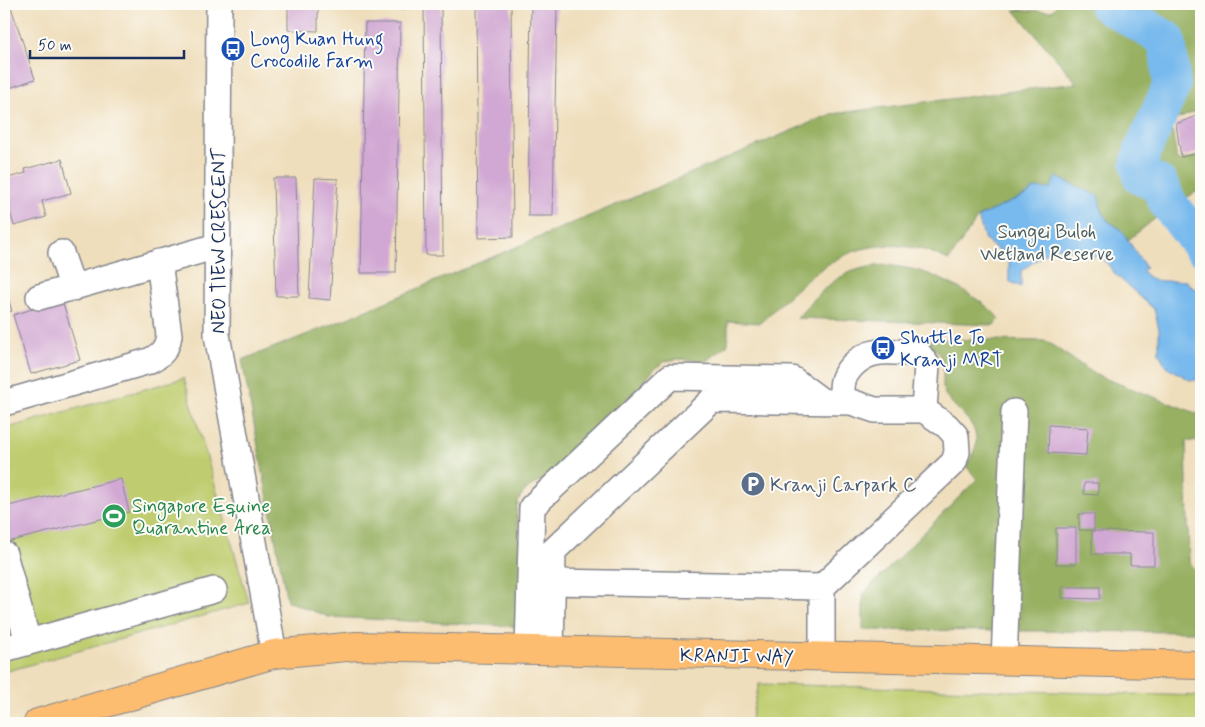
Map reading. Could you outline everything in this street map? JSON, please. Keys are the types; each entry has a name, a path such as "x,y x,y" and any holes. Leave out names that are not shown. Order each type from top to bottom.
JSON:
{"main road":[{"name":"KRANJI WAY","path":"38,723 274,654 356,646 1201,665"}],"street":[{"name":"NEO TIEW CRESCENT","path":"218,4 217,335 274,654"},
{"path":"39,297 217,246"},
{"path":"61,252 73,288"},
{"path":"4,403 149,361 160,356 167,347 169,335 159,262"},
{"path":"822,402 840,384 844,374 865,355 875,352 913,353 918,354 927,365 924,410"},
{"path":"539,649 532,507 670,377 792,379 822,402"},
{"path":"539,649 552,582 553,551 712,400 822,402 861,404 875,410 924,410 947,426 956,436 957,452 954,462 822,587 552,582"},
{"path":"1004,660 1014,412"},
{"path":"4,554 28,642"},
{"path":"822,587 822,657"},
{"path":"4,648 214,590"}],"green space":[{"name":"Sungei Buloh Wetland Reserve","path":"1058,4 1201,4 1201,109 1171,122 1177,161 1201,156 1201,177 1199,179 1201,189 1181,201 1167,177 1153,169 1149,160 1150,139 1139,191 1161,214 1128,240 1119,228 1108,221 1102,211 1098,196 1035,188 1028,194 978,217 949,260 924,250 897,246 873,247 852,252 814,274 760,323 728,321 728,344 706,361 679,359 666,361 655,368 636,392 554,475 528,488 520,497 516,514 524,558 525,627 329,617 287,601 242,360 336,323 831,114 1077,83 1014,10 1052,11"},
{"path":"888,265 919,271 951,284 985,305 999,319 994,325 797,318 827,287 846,274 872,266"},
{"path":"931,339 1046,341 1096,375 1201,415 1201,441 1186,441 1189,562 1201,574 1201,632 863,630 863,594 977,479 966,466 974,453 976,437 968,419 944,393 941,357 930,345"},
{"name":"Singapore Equine Quarantine Area","path":"184,378 249,603 4,672 4,429"},
{"path":"759,684 1201,696 1201,723 750,723"},
{"path":"466,720 541,723 259,723 265,722"}],"water":[{"path":"1145,137 1150,139 1149,160 1153,169 1167,177 1181,201 1201,228 1201,257 1183,248 1161,214 1139,191 1127,167 1131,153"},
{"path":"1056,177 1098,196 1102,211 1108,221 1119,228 1124,234 1146,268 1142,270 1146,275 1161,281 1186,281 1193,288 1201,290 1201,380 1190,380 1166,366 1159,353 1159,329 1154,309 1116,275 1100,254 1090,258 1077,250 1054,247 1021,271 1021,287 1009,281 1009,258 985,240 978,217 1028,194 1035,188 1050,189"}],"building":[{"path":"4,4 10,4 35,79 4,90"},
{"path":"288,4 318,4 318,31 288,30"},
{"path":"339,4 404,4 404,10 339,6"},
{"path":"424,4 441,4 443,255 426,255"},
{"path":"476,4 511,4 513,237 478,238"},
{"path":"531,4 557,4 553,216 528,216"},
{"path":"365,23 400,23 396,273 361,273"},
{"path":"1201,114 1201,152 1181,157 1176,124"},
{"path":"62,159 71,193 42,201 46,217 14,226 4,191 4,179 26,173 25,169"},
{"path":"273,178 296,178 299,296 276,296"},
{"path":"315,178 338,179 330,300 309,298"},
{"path":"4,284 12,311 4,313"},
{"path":"62,300 80,360 31,374 13,315"},
{"path":"1049,425 1088,428 1086,455 1048,453"},
{"path":"121,479 129,512 7,542 4,529 4,507"},
{"path":"1084,483 1098,483 1098,495 1084,494"},
{"path":"1079,514 1094,514 1094,530 1079,530"},
{"path":"1056,528 1076,528 1076,564 1056,564"},
{"path":"1092,531 1154,532 1154,565 1130,565 1130,554 1092,554"},
{"path":"1062,587 1100,587 1100,599 1062,598"}],"waterway":[{"path":"1107,4 1167,40 1172,85 1143,150 1139,164 1142,177 1159,184 1168,203 1201,246"}],"place":[{"name":"Long Kuan Hung Crocodile Farm","path":"233,49"},
{"name":"Shuttle To Kranji MRT","path":"883,348"},
{"name":"Kranji Carpark C","path":"753,484"},
{"name":"Singapore Equine Quarantine Area","path":"114,516"}]}
